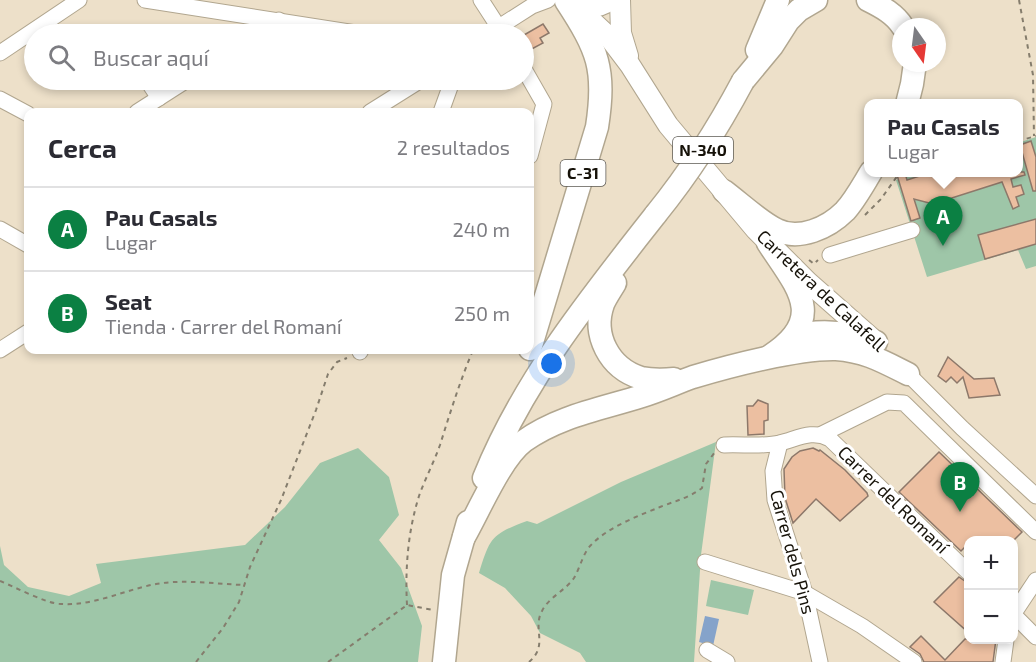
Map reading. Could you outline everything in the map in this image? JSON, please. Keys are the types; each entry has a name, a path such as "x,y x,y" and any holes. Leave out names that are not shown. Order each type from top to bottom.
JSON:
{"highway":[{"name":"N-340","path":"444,662 453,576 473,504 495,451 551,352 679,185 714,133 743,81 778,0"},
{"path":"743,81 772,46 788,21 799,10 816,0"},
{"path":"868,0 883,7 897,18"},
{"name":"C-31","path":"534,333 597,127 602,97 600,73 593,46 564,2"},
{"path":"908,99 914,72"},
{"path":"724,191 776,230 800,234 816,231 845,210 868,177"},
{"path":"764,360 780,350 793,337 799,327 803,304 799,291 768,243"},
{"path":"631,246 603,304 600,323 602,342 617,365 632,374 654,379 693,377"},
{"path":"793,337 827,332 851,333 876,342"},
{"path":"464,537 503,466 522,442 561,420 644,396 693,377 810,351 835,349 867,353 908,374"},
{"name":"C-31","path":"473,504 481,462 489,439 528,354"}],"main road":[{"path":"564,2 598,7 611,0"},
{"name":"Carretera de Calafell","path":"620,0 621,33 630,65"},
{"name":"Carretera de Calafell","path":"564,2 595,22 630,65 668,125 768,243 908,374"}],"street":[{"path":"43,24 79,0"},
{"path":"145,0 303,24"},
{"path":"481,0 493,24"},
{"path":"507,24 534,3 564,2"},
{"path":"273,24 279,20"},
{"path":"0,53 24,37"},
{"path":"534,86 544,104 534,141"},
{"path":"154,90 159,98"},
{"path":"143,108 171,90"},
{"path":"376,108 405,90"},
{"path":"442,108 449,90"},
{"path":"0,99 24,112"},
{"path":"0,229 24,242"},
{"path":"830,255 912,230"},
{"path":"0,350 24,335"},
{"name":"Carretera de Calafell","path":"908,374 1036,496"},
{"path":"822,434 887,402 904,403 1036,531"},
{"name":"Carrer del Romaní","path":"724,445 780,443 796,436 822,434 830,439 964,567"},
{"name":"Carrer dels Pins","path":"780,443 773,471 775,500 804,593 820,662"},
{"path":"705,562 804,593 862,626 914,662"},
{"path":"1018,608 1036,580"},
{"path":"1018,618 1036,637"},
{"path":"1003,662 1005,644"},
{"path":"706,650 727,662"}],"path":[{"path":"1019,0 1033,75 1035,136"},
{"path":"807,258 814,264 830,255"},
{"path":"196,662 223,628 239,602 250,567 297,460 328,374 337,363 354,354"},
{"path":"407,605 408,552 419,497 439,448 460,381 471,354"},
{"path":"529,662 535,657 541,642 538,624 542,610 573,579 590,546 613,529 692,495 702,488 706,464 710,456 724,445"},
{"path":"0,581 58,605 92,603 158,584 178,582 244,585"},
{"path":"328,662 407,605 448,614"}],"green space":[{"path":"1036,137 1036,266 1026,269 1018,250 927,277 896,180 907,177 1023,177 1023,141"},
{"path":"716,442 701,555 694,662 586,662 580,653 540,633 531,616 505,588 479,573 490,544 494,538 506,530 527,521 537,524 621,482"},
{"path":"358,448 389,477 399,515 379,540 401,568 422,626 418,662 0,662 0,546 4,565 28,587 69,596 101,583 96,564 245,545 285,507 320,463"},
{"path":"711,580 754,590 748,615 706,606"}],"water":[{"path":"705,616 719,619 713,646 699,642"}],"building":[{"path":"543,24 549,33 540,38 543,43 534,48 534,29"},
{"path":"1031,141 1036,157 1036,191 1033,191 1023,156 1023,144"},
{"path":"898,177 906,177 907,180 916,177 1018,177 1011,179 1013,187 1021,185 1024,194 1016,197 1019,206 1013,209 1002,182 933,204 914,199 920,218 911,221"},
{"path":"1036,219 1036,244 985,259 978,235"},
{"path":"948,357 974,379 994,378 1000,395 969,398 963,377 957,383 951,377 946,382 938,376"},
{"path":"758,400 768,404 768,420 764,421 764,434 748,435 747,406 753,406"},
{"path":"813,448 820,450 845,470 867,493 868,496 840,521 816,499 793,523 785,498 784,469 792,457 800,451"},
{"path":"939,452 1022,532 1018,536 964,536 964,548 961,551 899,492"},
{"path":"959,577 964,580 964,629 934,602"},
{"path":"921,636 945,660 964,640 964,644 995,644 993,662 924,662 920,654 910,647"}],"place":[{"name":"Pau Casals","path":"943,246"},
{"name":"Seat","path":"960,512"}]}
